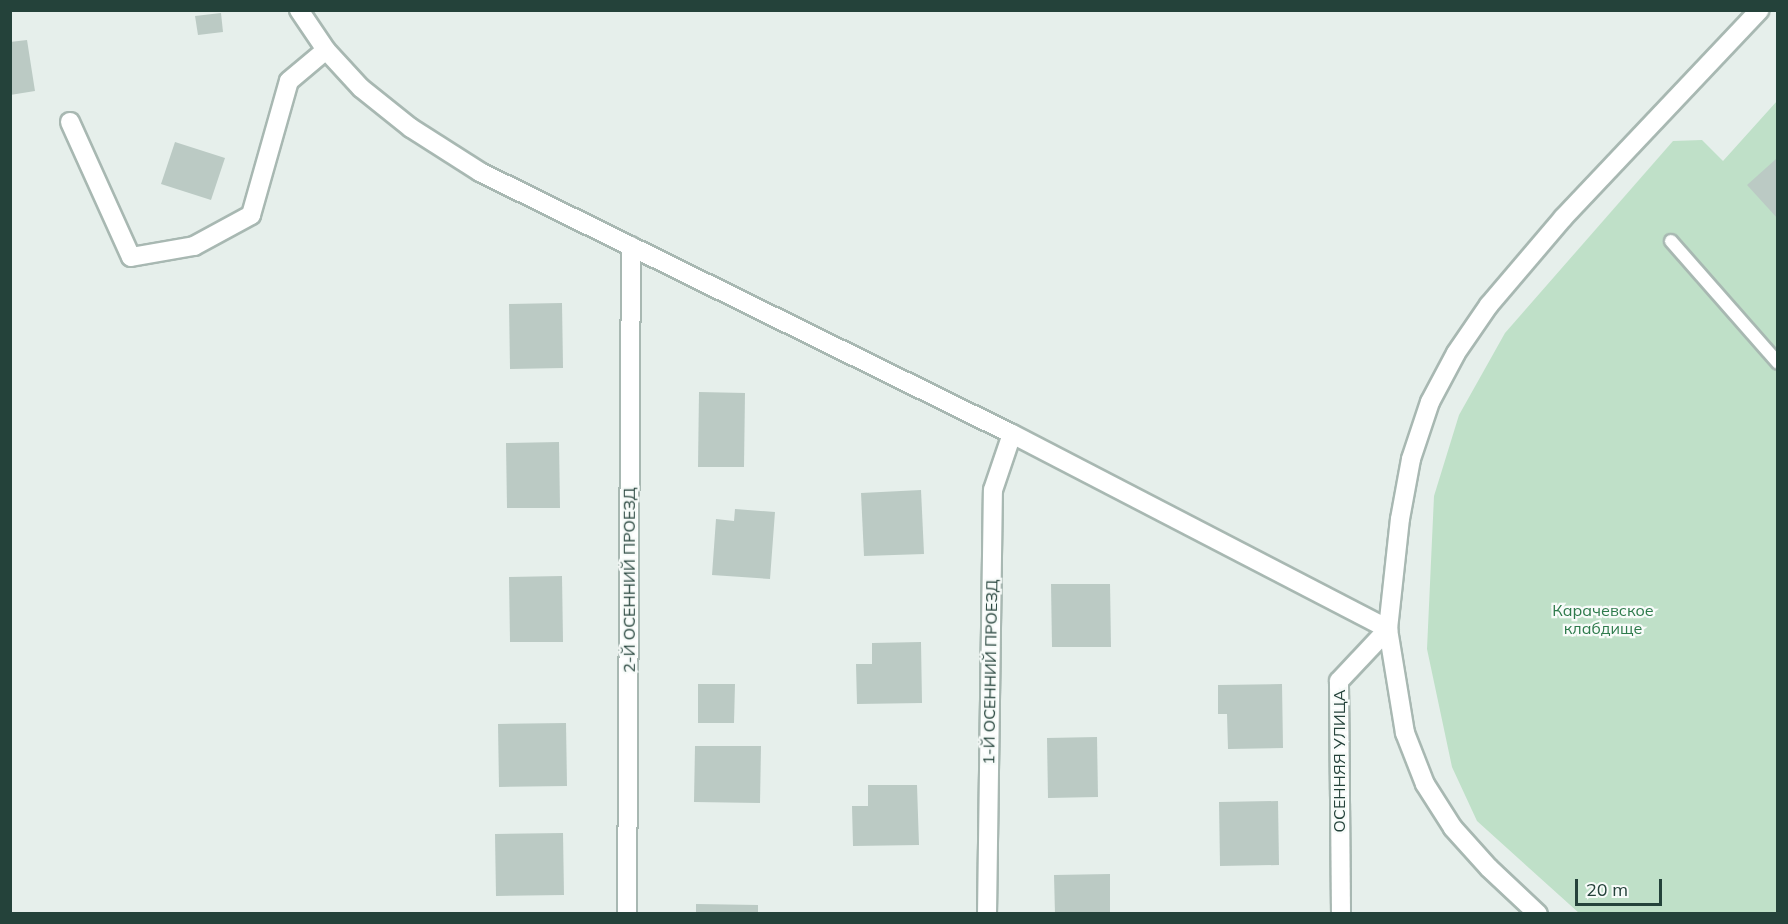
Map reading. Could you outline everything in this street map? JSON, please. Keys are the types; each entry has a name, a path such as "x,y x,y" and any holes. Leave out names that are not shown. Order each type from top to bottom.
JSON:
{"street":[{"path":"299,10 326,50 361,88 402,121 480,172 1012,434 1389,629"},
{"path":"1538,914 1488,867 1454,828 1425,784 1405,733 1389,629 1400,519 1411,459 1430,402 1456,353 1489,305 1563,218 1760,10"},
{"path":"70,122 131,257 194,246 251,215 289,81 326,50"},
{"name":"2-Й ОСЕННИЙ ПРОЕЗД","path":"627,914 631,246"},
{"name":"1-Й ОСЕННИЙ ПРОЕЗД","path":"987,914 993,489 1012,434"},
{"name":"ОСЕННЯЯ УЛИЦА","path":"1341,914 1339,681 1389,629"}],"lane":[{"path":"1671,241 1778,363"}],"green space":[{"name":"Карачевское клабдище","path":"1777,101 1777,913 1579,913 1477,821 1452,767 1427,649 1434,496 1459,415 1505,333 1673,141 1702,140 1723,161"}],"building":[{"path":"221,13 223,32 198,35 195,16"},
{"path":"27,40 35,91 10,95 10,42"},
{"path":"175,142 225,158 211,200 161,184"},
{"path":"1776,159 1778,161 1778,219 1747,185"},
{"path":"562,303 563,368 510,369 509,304"},
{"path":"699,392 745,393 744,467 698,467"},
{"path":"559,442 560,508 507,508 506,443"},
{"path":"921,490 924,554 864,556 861,493"},
{"path":"735,509 775,512 770,579 712,575 716,519 734,521"},
{"path":"562,576 563,642 510,642 509,577"},
{"path":"1051,584 1110,584 1111,647 1052,647"},
{"path":"921,642 922,703 857,704 856,664 872,664 872,643"},
{"path":"698,684 735,684 734,723 698,723"},
{"path":"1282,684 1283,748 1228,749 1227,714 1218,714 1218,685"},
{"path":"566,723 567,786 499,787 498,724"},
{"path":"1097,737 1098,797 1048,798 1047,738"},
{"path":"695,746 761,746 760,803 694,802"},
{"path":"868,785 917,785 919,845 853,846 852,806 868,806"},
{"path":"1278,801 1279,865 1220,866 1219,802"},
{"path":"563,833 564,895 496,896 495,834"},
{"path":"1110,874 1110,914 1055,914 1054,875"},
{"path":"696,904 758,905 758,914 696,914"}]}
